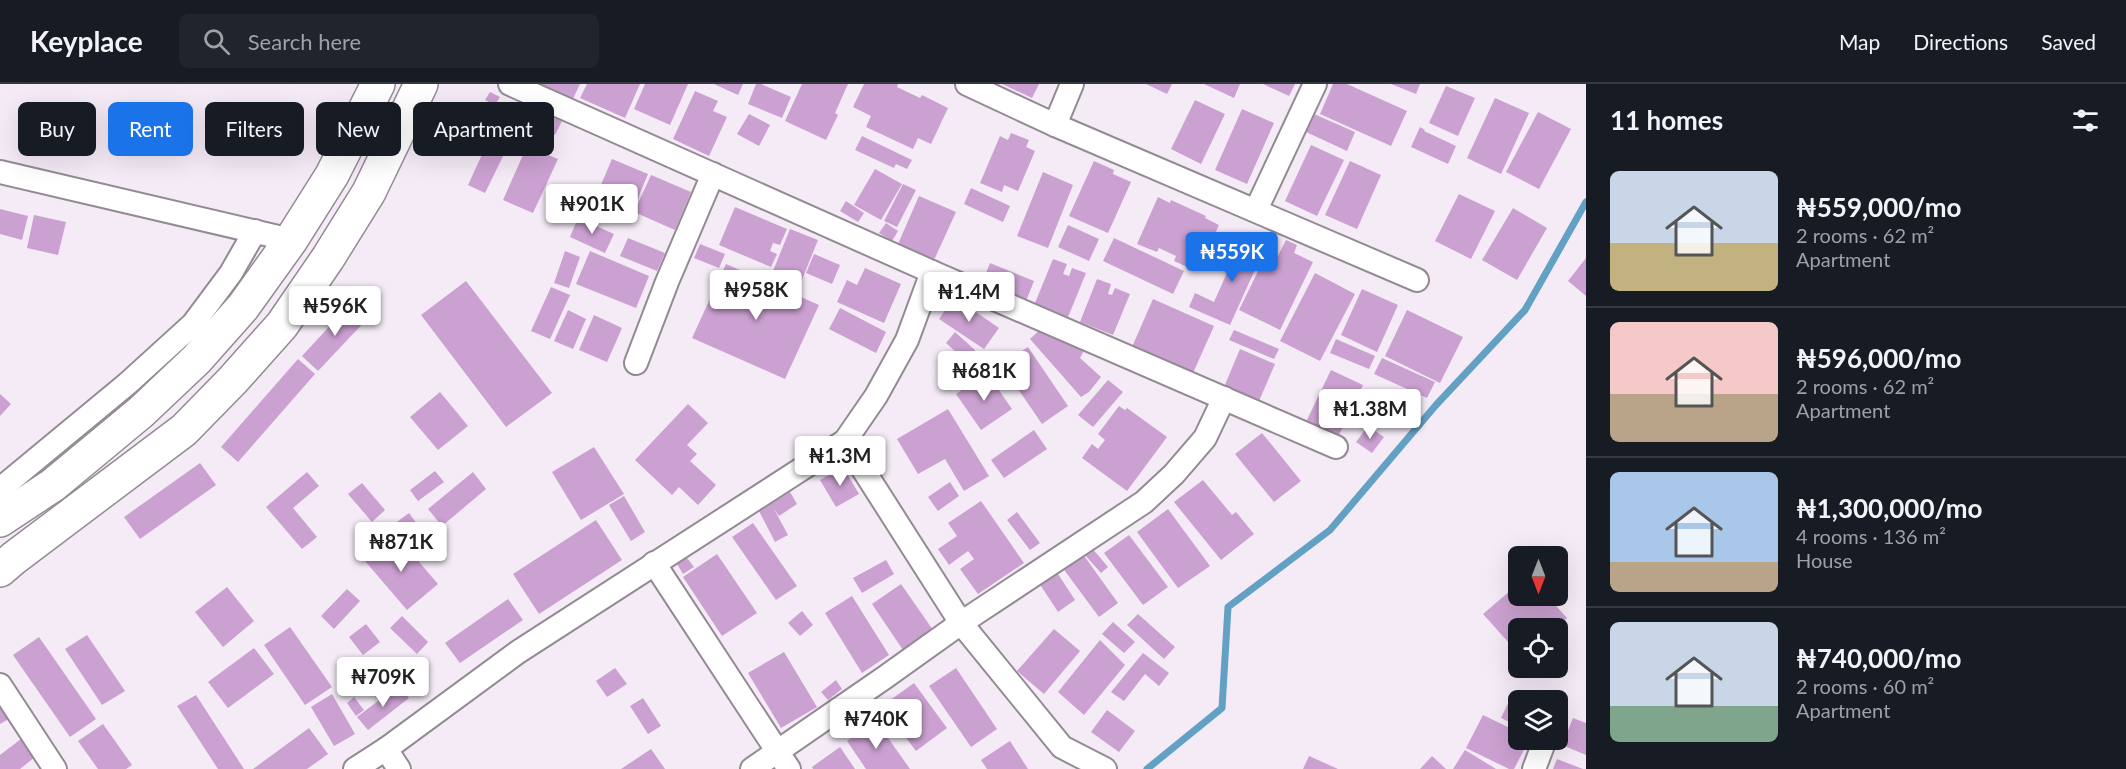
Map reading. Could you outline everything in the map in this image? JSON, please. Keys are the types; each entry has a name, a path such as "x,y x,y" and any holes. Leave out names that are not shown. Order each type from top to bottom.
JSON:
{"highway":[{"path":"0,520 53,485 141,412 196,360 243,307 291,240 332,175 378,84"},
{"path":"0,570 184,430 282,325 328,258 369,192 420,84"}],"street":[{"path":"510,84 932,272 1336,447"},
{"path":"967,84 1417,280"},
{"path":"1055,124 1072,84"},
{"path":"1256,210 1315,84"},
{"path":"0,172 291,240"},
{"path":"636,363 713,174"},
{"path":"0,489 127,384 193,324 231,273 255,231"},
{"path":"355,769 386,749 518,652 845,441 876,396 907,340 932,272"},
{"path":"752,769 783,760 884,678 960,623 1144,502 1174,474 1205,438 1224,398"},
{"path":"845,441 960,623 1062,747 1090,766"},
{"path":"654,563 783,760"},
{"path":"0,685 55,769"},
{"path":"386,749 399,769"},
{"path":"1534,769 1541,750"}],"building":[{"path":"526,84 580,84 570,105"},
{"path":"587,84 640,84 625,118 580,98"},
{"path":"645,84 688,84 670,125 634,109"},
{"path":"714,84 743,84 738,95"},
{"path":"756,84 791,97 782,118 748,104"},
{"path":"802,84 848,84 835,113 838,115 826,140 785,121"},
{"path":"864,84 898,84 897,87 920,98 922,95 948,108 931,144 918,138 913,149 866,127 871,116 853,107"},
{"path":"1002,84 1039,84 1032,98"},
{"path":"1146,84 1172,84 1167,94"},
{"path":"1204,84 1240,84 1234,98"},
{"path":"1263,84 1295,84 1289,96"},
{"path":"1333,84 1347,84 1407,111 1391,146 1320,114"},
{"path":"1391,84 1420,84 1416,94"},
{"path":"1446,86 1475,98 1458,136 1429,123"},
{"path":"695,91 718,101 713,111 727,117 709,156 673,139"},
{"path":"490,92 500,97 497,102 485,100"},
{"path":"1495,98 1529,113 1501,174 1467,158"},
{"path":"1195,100 1225,114 1201,164 1171,149"},
{"path":"1242,109 1274,123 1247,184 1215,170"},
{"path":"1538,112 1571,129 1539,189 1506,172"},
{"path":"749,114 770,125 759,146 737,134"},
{"path":"1314,114 1355,132 1347,151 1306,132"},
{"path":"554,117 562,121 554,134"},
{"path":"1420,127 1456,146 1448,164 1411,147"},
{"path":"1011,133 1029,140 1026,147 1035,151 1018,191 1004,185 1002,192 980,183 1000,136 1008,140"},
{"path":"862,136 912,160 907,169 896,164 894,168 855,150"},
{"path":"1311,145 1344,160 1317,216 1285,201"},
{"path":"481,156 503,156 485,193 468,185"},
{"path":"523,156 551,156 558,159 533,213 503,200"},
{"path":"612,159 648,174 630,217 594,201"},
{"path":"1094,161 1114,170 1113,174 1131,182 1108,233 1069,216"},
{"path":"1350,161 1381,175 1357,229 1325,215"},
{"path":"875,169 902,184 881,220 854,205"},
{"path":"1043,172 1073,185 1048,248 1017,236"},
{"path":"651,175 691,192 675,230 634,212"},
{"path":"903,184 916,190 897,227 884,221"},
{"path":"971,188 1010,206 1003,222 964,204"},
{"path":"1459,194 1495,211 1471,259 1435,241"},
{"path":"919,196 956,212 934,260 898,244"},
{"path":"1158,197 1170,203 1171,200 1206,216 1205,218 1219,225 1204,258 1200,256 1194,270 1174,261 1176,256 1159,248 1157,252 1137,244"},
{"path":"846,201 864,213 858,222 840,211"},
{"path":"735,207 787,229 780,245 773,243 770,251 777,254 771,267 719,245"},
{"path":"1513,208 1547,228 1517,280 1482,260"},
{"path":"0,209 28,216 22,240 0,234"},
{"path":"34,215 66,222 58,255 27,248"},
{"path":"578,218 614,234 605,253 570,237"},
{"path":"886,223 898,231 892,241 879,233"},
{"path":"1068,225 1099,239 1089,261 1058,247"},
{"path":"790,229 818,240 801,282 773,271"},
{"path":"1244,235 1266,245 1230,325 1189,307 1195,293 1214,302"},
{"path":"628,238 665,253 657,271 620,256"},
{"path":"1114,238 1184,271 1173,294 1103,261"},
{"path":"1286,240 1297,245 1294,253 1313,262 1280,330 1239,310 1264,259 1274,264"},
{"path":"700,244 725,254 719,268 694,258"},
{"path":"565,251 580,257 569,288 554,283"},
{"path":"590,251 649,276 636,308 576,284"},
{"path":"814,254 840,265 832,284 806,273"},
{"path":"1586,258 1586,296 1568,281"},
{"path":"1053,259 1067,264 1063,274 1069,276 1072,268 1086,273 1068,317 1035,303"},
{"path":"990,263 1034,281 1026,301 982,283"},
{"path":"726,264 819,305 785,379 692,338"},
{"path":"865,268 901,284 884,323 837,302 847,280 857,285"},
{"path":"1315,273 1355,294 1320,361 1280,341"},
{"path":"1097,279 1111,284 1108,294 1112,295 1115,288 1130,294 1113,335 1080,322"},
{"path":"466,281 552,393 506,427 421,315"},
{"path":"551,287 570,295 550,339 531,331"},
{"path":"1362,289 1398,305 1377,352 1341,335"},
{"path":"954,297 999,328 984,349 939,319"},
{"path":"1153,299 1214,326 1193,373 1132,347"},
{"path":"351,303 368,318 318,371 302,356"},
{"path":"840,308 886,332 876,353 829,329"},
{"path":"568,310 586,319 573,349 554,341"},
{"path":"1407,310 1463,337 1440,383 1385,356"},
{"path":"594,315 622,328 607,362 579,350"},
{"path":"1044,326 1086,347 1080,358 1101,377 1089,392 1081,397 1030,339"},
{"path":"1234,330 1279,349 1274,359 1229,340"},
{"path":"955,332 975,350 966,361 946,343"},
{"path":"1336,339 1375,356 1369,369 1330,353"},
{"path":"1028,347 1068,406 1042,424 1001,364"},
{"path":"1240,349 1275,364 1259,401 1224,387"},
{"path":"1382,358 1435,382 1427,398 1374,374"},
{"path":"298,359 315,374 238,462 221,447"},
{"path":"1331,370 1363,385 1337,439 1305,424"},
{"path":"987,373 1012,409 981,430 956,394"},
{"path":"1108,380 1123,392 1093,427 1078,415"},
{"path":"440,392 468,426 438,450 410,417"},
{"path":"0,394 11,404 0,416"},
{"path":"688,404 708,423 687,445 697,454 690,461 716,485 698,505 679,487 672,495 635,460"},
{"path":"1119,406 1125,410 1127,408 1167,437 1127,491 1082,458 1092,444 1098,449 1105,440 1098,434"},
{"path":"948,409 989,476 964,491 945,459 918,474 897,439"},
{"path":"1368,426 1384,437 1372,453 1356,442"},
{"path":"1034,430 1047,449 1004,478 991,460"},
{"path":"1262,433 1301,481 1274,502 1235,454"},
{"path":"594,447 624,494 581,520 552,472"},
{"path":"200,463 216,485 140,539 124,517"},
{"path":"843,467 859,494 836,507 820,480"},
{"path":"435,471 444,482 418,501 410,490"},
{"path":"307,472 319,486 293,508 317,537 302,549 266,507"},
{"path":"473,472 486,489 442,526 428,509"},
{"path":"1203,480 1232,515 1236,512 1254,534 1221,560 1174,502"},
{"path":"950,482 959,496 938,511 928,497"},
{"path":"362,483 385,510 372,522 348,494"},
{"path":"790,492 797,504 779,516 774,509 788,535 775,542 759,511"},
{"path":"624,496 645,532 631,541 609,505"},
{"path":"981,501 1024,563 978,594 960,569 974,559 968,551 949,565 938,549 957,536 948,523"},
{"path":"1168,509 1210,566 1178,588 1137,532"},
{"path":"1017,512 1040,543 1030,550 1007,520"},
{"path":"409,513 417,524 404,533 397,522"},
{"path":"596,520 622,560 539,614 513,574"},
{"path":"753,523 797,586 776,600 732,537"},
{"path":"396,535 438,584 407,610 365,561"},
{"path":"1129,535 1168,587 1143,605 1104,553"},
{"path":"1092,548 1108,567 1101,573 1084,554"},
{"path":"1082,553 1118,603 1099,617 1062,567"},
{"path":"717,554 757,613 722,636 683,577"},
{"path":"687,558 694,567 683,574 677,564"},
{"path":"886,560 894,574 862,593 853,578"},
{"path":"1056,571 1075,600 1058,612 1039,583"},
{"path":"901,584 933,630 903,650 872,604"},
{"path":"227,587 254,621 223,647 195,612"},
{"path":"347,589 360,601 334,629 321,616"},
{"path":"1508,593 1508,606 1556,606 1567,618 1508,618 1508,642 1483,614"},
{"path":"852,596 889,655 862,673 825,613"},
{"path":"508,599 523,620 460,663 445,643"},
{"path":"802,611 813,625 800,636 788,623"},
{"path":"1138,614 1175,647 1164,659 1127,625"},
{"path":"402,616 428,642 417,654 390,628"},
{"path":"1113,622 1135,642 1124,653 1102,634"},
{"path":"366,624 380,642 363,655 349,637"},
{"path":"290,627 332,687 305,705 264,645"},
{"path":"1054,629 1080,651 1044,694 1017,671"},
{"path":"87,635 125,691 102,705 65,649"},
{"path":"39,637 96,719 70,737 13,655"},
{"path":"1100,640 1125,665 1084,715 1058,692"},
{"path":"254,648 274,674 228,708 208,682"},
{"path":"784,652 817,707 781,728 748,673"},
{"path":"1143,653 1169,673 1159,686 1145,674 1124,701 1111,692"},
{"path":"615,668 627,684 607,697 596,681"},
{"path":"956,668 997,729 971,747 929,686"},
{"path":"836,680 842,689 828,700 821,692"},
{"path":"914,683 947,728 916,751 882,706"},
{"path":"399,685 409,698 368,730 357,717"},
{"path":"0,691 14,716 0,724"},
{"path":"332,694 355,734 334,746 311,707"},
{"path":"196,695 244,769 218,769 177,706"},
{"path":"354,697 364,710 356,716 347,703"},
{"path":"643,698 661,726 648,734 630,706"},
{"path":"1508,703 1508,721 1501,718"},
{"path":"1107,710 1135,731 1119,752 1091,732"},
{"path":"1483,715 1508,727 1508,750 1524,750 1514,769 1509,769 1466,748"},
{"path":"1573,718 1586,723 1586,755 1568,748 1568,730"},
{"path":"876,721 910,769 866,769 847,741"},
{"path":"103,724 132,765 126,769 98,769 78,741"},
{"path":"309,728 328,754 307,769 253,769"},
{"path":"21,739 35,757 20,769 0,769 0,755"},
{"path":"1010,741 1028,769 987,769 981,760"},
{"path":"840,747 855,769 813,769 812,767"},
{"path":"651,749 665,769 621,769"},
{"path":"1465,750 1496,769 1453,769"},
{"path":"1309,756 1338,769 1303,769"},
{"path":"1432,756 1446,769 1420,769"},
{"path":"1557,759 1583,769 1553,769"}],"waterway":[{"path":"1147,769 1222,708 1228,607 1330,530 1436,405 1525,310 1586,202"}]}
